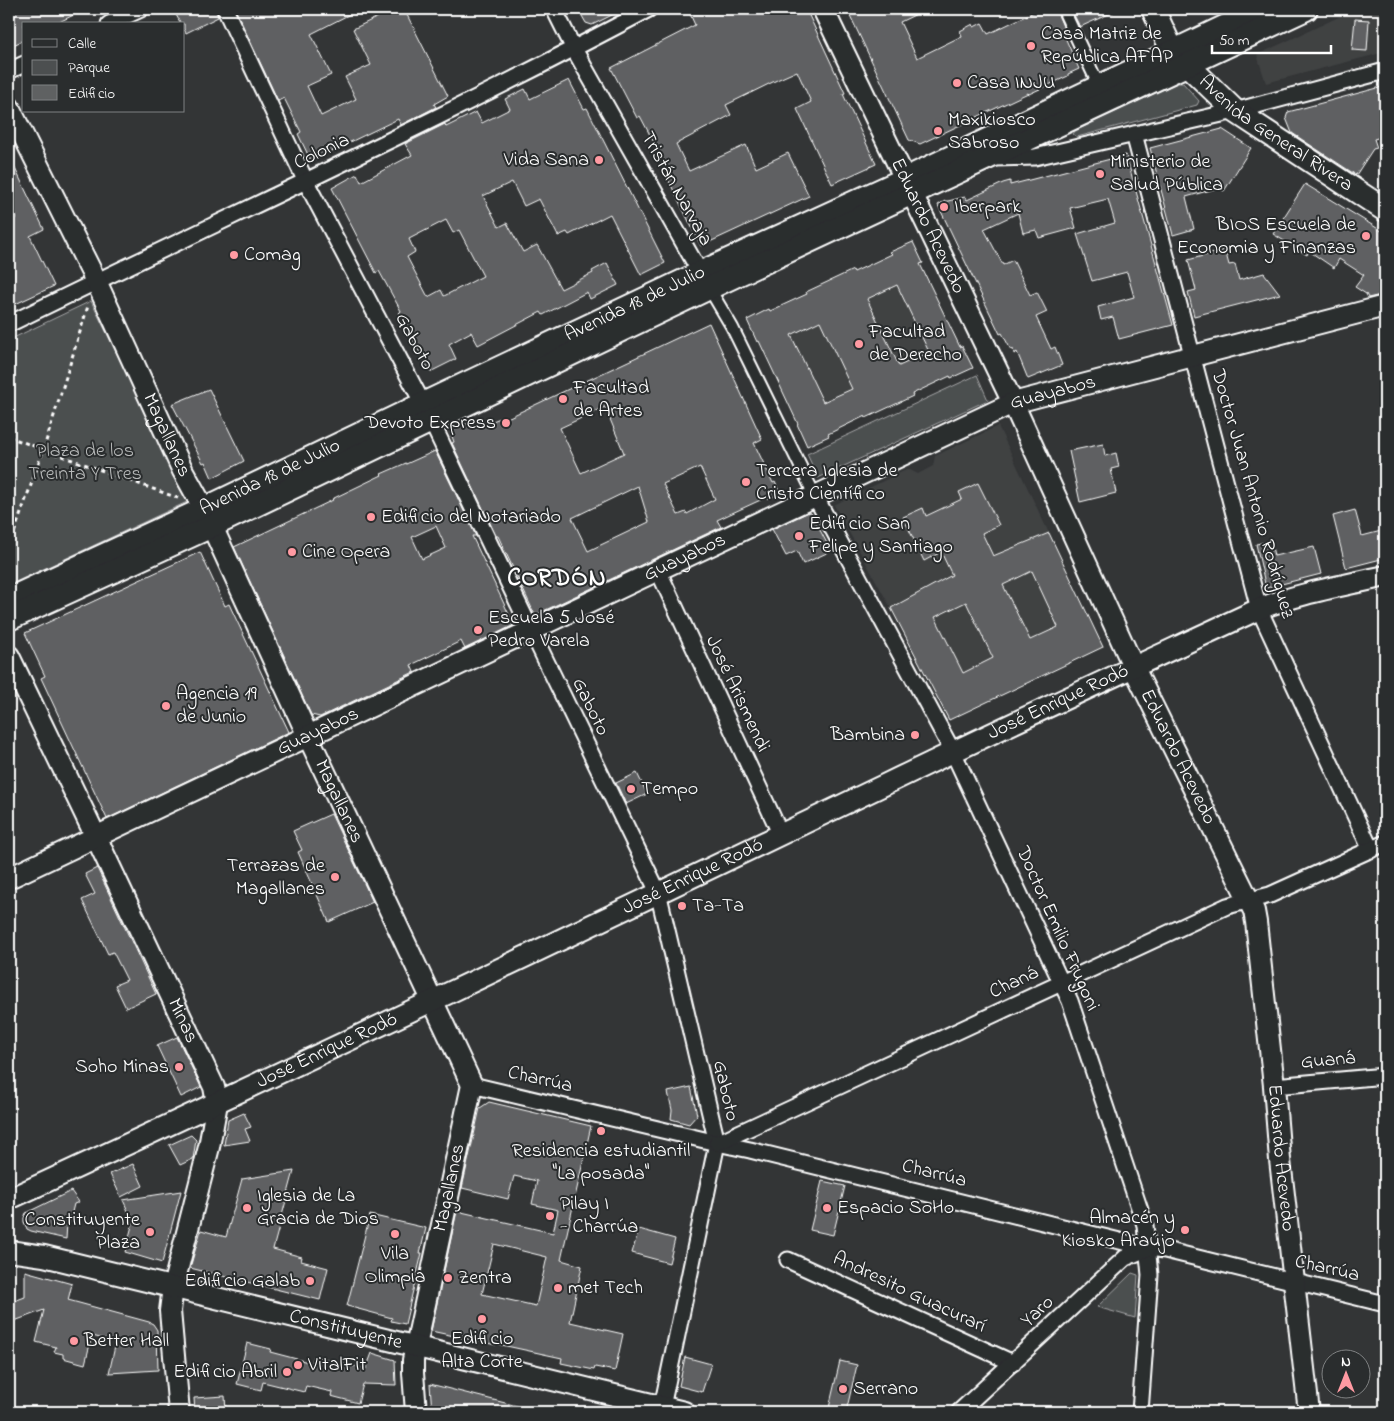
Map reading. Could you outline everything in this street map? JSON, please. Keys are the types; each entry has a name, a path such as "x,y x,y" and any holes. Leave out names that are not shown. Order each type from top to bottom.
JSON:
{"main road":[{"path":"1154,9 1180,58"},
{"name":"Avenida 18 de Julio","path":"908,186 988,158 1180,58 1262,9"},
{"name":"Avenida 18 de Julio","path":"9,619 208,517 705,280 908,186 1099,86 1180,58 1306,9"},
{"name":"Avenida General Rivera","path":"1180,58 1234,112 1385,210"},
{"name":"Avenida 18 de Julio","path":"9,599 208,517"}],"street":[{"path":"113,22 141,9"},
{"name":"Gaboto","path":"225,9 306,182 428,412 658,892 717,1143 662,1410"},
{"name":"Tristán Narvaja","path":"554,9 574,49 732,327 815,496"},
{"name":"Colonia","path":"9,324 306,182 574,49 649,9"},
{"name":"Eduardo Acevedo","path":"823,9 1013,403 1134,668 1250,901 1256,922 1308,1412"},
{"path":"1063,9 1099,86"},
{"path":"9,71 22,65"},
{"name":"Avenida 18 de Julio","path":"988,158 1035,157 1234,112 1385,71"},
{"name":"Magallanes","path":"9,108 96,281 183,471 208,517 308,736 472,1085 416,1347 413,1373 416,1412"},
{"name":"Doctor Juan Antonio Rodríguez","path":"1134,134 1259,609 1378,846"},
{"name":"Guayabos","path":"9,878 1013,403 1385,306"},
{"name":"Doctor Emilio Frugoni","path":"815,496 953,752 1063,982 1070,1001 1145,1225 1150,1275 1140,1412"},
{"name":"José Arismendi","path":"658,570 781,835"},
{"name":"José Enrique Rodó","path":"9,1199 217,1103 953,752 1259,609 1296,596 1385,576"},
{"name":"Minas","path":"9,656 214,1086 217,1103 209,1146 173,1287 170,1311 179,1412"},
{"name":"Chaná","path":"717,1143 1227,906 1270,895 1378,846"},
{"name":"Guaná","path":"1274,1086 1385,1076"},
{"name":"Charrúa","path":"472,1085 750,1150 1385,1304"},
{"name":"Yaro","path":"959,1412 1125,1258 1148,1248"},
{"name":"Constituyente","path":"9,1251 44,1256 416,1347 662,1410 684,1412"},
{"name":"Andresito Guacurarí","path":"788,1260 1012,1363"}],"path":[{"path":"9,547 43,451 96,281"},
{"path":"9,438 174,497 208,517"}],"shaded area":[{"path":"1356,9 1385,9 1385,52 1266,83 1257,55"},
{"name":"Facultad de Derecho","path":"913,242 923,263 921,265 960,347 962,346 973,368 912,394 913,396 807,446 759,341 757,342 747,320 769,309 770,311 853,270 854,272 891,254 890,252"},
{"path":"998,426 1103,647 949,720 891,608 834,505 908,469 918,474 933,466 935,456"}],"green space":[{"path":"1177,83 1183,83 1199,101 1197,105 1077,137 1073,134 1075,131"},
{"name":"Plaza de los Treinta Y Tres","path":"91,301 189,501 9,585 9,340"},
{"path":"977,375 988,400 818,478 807,454"},
{"path":"1132,1273 1138,1275 1135,1318 1097,1307"}],"building":[{"path":"9,9 86,9 59,22 22,22 22,41 9,47"},
{"path":"173,9 216,9 218,17 186,33 185,22 180,22"},
{"path":"235,9 360,9 311,34 331,75 307,86 321,116 356,99 345,77 371,65 353,29 378,17 374,9 404,9 448,96 434,104 436,107 401,125 398,119 311,161 298,134 301,132 284,98 278,101"},
{"path":"578,9 624,9 592,25 586,23"},
{"path":"700,9 806,9 876,164 832,184 797,109 811,102 797,71 779,79 726,105 731,115 676,144 689,171 746,145 756,168 788,153 809,196 701,246 664,171 668,169 640,116 637,118 611,68 695,25 690,14"},
{"path":"847,9 927,9 900,22 917,58 962,36 960,31 973,24 974,27 982,23 988,34 1040,9 1056,9 1066,34 1064,35 1079,69 1068,74 1068,76 920,144 909,140"},
{"path":"1071,9 1120,9 1080,27"},
{"path":"1355,19 1369,20 1367,51 1352,50"},
{"path":"569,80 584,109 587,108 665,263 641,275 610,214 569,235 567,232 558,236 539,199 524,206 512,182 483,196 499,227 507,223 523,252 537,245 561,289 593,273 592,271 607,263 618,285 590,299 587,292 543,315 541,312 478,345 471,332 449,344 456,359 430,372 399,313 401,311 379,271 376,273 332,188 357,174 361,182 412,155 405,144 445,124 446,127 476,112 482,123 510,109 505,99 525,89 530,99","holes":["446,220 453,233 459,230 483,276 444,296 441,290 428,297 407,257 415,252 409,239"]},
{"path":"1385,86 1385,136 1374,139 1377,148 1373,149 1356,175 1292,133 1286,118 1288,112"},
{"path":"1222,129 1251,148 1224,191 1218,188 1186,197 1194,229 1173,235 1150,148"},
{"path":"1126,155 1173,325 1119,339 1113,317 1101,320 1098,307 1134,297 1127,272 1092,281 1077,234 1115,223 1108,199 1070,208 1076,228 1039,238 1036,230 1023,233 1018,213 984,229 1003,265 1013,260 1030,295 1037,292 1047,312 1036,317 1051,349 1055,347 1062,365 1028,379 1017,352 1014,354 1013,349 1011,350 1002,333 1000,334 938,205 945,201 965,197 967,200 1010,181 1010,185"},
{"path":"9,156 44,229 30,236 54,286 9,307 9,222 16,218 9,203"},
{"path":"1305,184 1385,233 1385,294 1368,298 1366,294 1355,287 1364,275 1339,259 1334,268 1309,251 1307,255 1273,234"},
{"name":"Facultad de Derecho","path":"913,242 923,263 920,264 960,347 962,346 973,368 951,378 950,376 912,394 913,396 866,418 865,416 807,446 759,341 757,342 747,320 807,294 806,292 853,270 854,272 892,254 890,252","holes":["897,285 929,352 899,366 867,299","820,321 852,389 823,402 791,335"]},
{"path":"1225,250 1229,265 1235,264 1239,280 1264,273 1280,294 1194,316 1188,292 1196,290 1188,260"},
{"path":"709,323 762,439 754,443 773,483 775,482 780,493 717,520 721,527 535,615 452,443 454,442 450,431 473,421 477,428 502,417 503,420","holes":["605,407 624,453 581,473 560,428","700,467 715,499 687,514 686,512 678,515 663,484","638,486 649,522 588,551 572,518"]},
{"path":"209,389 244,461 212,478 172,404"},
{"path":"1103,444 1105,456 1116,453 1119,467 1111,469 1116,493 1080,502 1069,451"},
{"path":"435,451 476,536 472,536 514,625 465,649 461,641 411,665 414,672 320,717 311,715 234,547 333,500 381,474","holes":["436,526 446,548 422,559 412,537"]},
{"path":"978,483 999,525 982,533 993,556 1049,533 1103,647 949,720 891,608 952,575 941,552 924,561 903,517 923,508 926,516 962,499 959,492","holes":["1032,571 1058,627 1030,640 1003,585","966,602 993,658 963,673 935,617"]},
{"path":"1355,510 1362,536 1385,530 1385,558 1346,568 1333,516"},
{"name":"Edificio San Felipe y Santiago","path":"809,512 831,551 803,564 797,551 786,556 772,529"},
{"path":"1271,541 1274,556 1314,547 1321,574 1266,588 1256,544"},
{"name":"Agencia 19 de Junio","path":"200,552 225,606 229,604 289,732 107,819 41,678 45,676 25,633"},
{"name":"Tempo","path":"637,773 647,794 626,804 616,783"},
{"name":"Terrazas de Magallanes","path":"331,814 373,902 329,922 298,852 302,850 293,831"},
{"path":"97,868 156,994 126,1008 115,985 127,980 113,952 108,954 82,900 95,894 85,874"},
{"name":"Soho Minas","path":"177,1037 201,1087 181,1097 157,1046"},
{"path":"691,1087 697,1115 689,1124 671,1119 672,1110 668,1092"},
{"path":"489,1102 591,1126 561,1260 582,1266 570,1322 623,1334 615,1371 595,1367 594,1370 561,1363 562,1358 431,1331 457,1211 553,1233 558,1210 532,1204 537,1181 514,1176 508,1199 462,1188 480,1108","holes":["494,1244 547,1257 536,1306 482,1294"]},
{"path":"244,1113 251,1127 245,1129 250,1141 224,1145 228,1120"},
{"path":"191,1135 196,1140 193,1159 180,1165 169,1145"},
{"path":"133,1164 143,1186 121,1197 110,1174"},
{"path":"294,1171 273,1249 302,1257 301,1261 328,1268 320,1300 190,1268 201,1230 226,1237 242,1179"},
{"name":"Espacio SoHo","path":"822,1181 845,1186 833,1235 810,1230"},
{"path":"71,1191 79,1202 74,1204 71,1223 67,1223 66,1239 27,1229 24,1222 26,1213"},
{"name":"Constituyente Plaza","path":"181,1191 162,1263 125,1252 133,1222 123,1200"},
{"path":"370,1215 426,1228 405,1324 391,1321 392,1318 347,1306"},
{"path":"639,1229 675,1239 669,1263 632,1253"},
{"path":"25,1271 72,1284 68,1300 153,1324 157,1330 158,1370 109,1373 116,1342 92,1336 85,1364 63,1358 63,1354 54,1352 56,1347 36,1342 44,1310 9,1323 9,1303 25,1297"},
{"path":"247,1343 271,1349 270,1352 312,1363 314,1356 366,1369 372,1353 395,1360 396,1385 363,1384 358,1403 331,1396 332,1392 306,1386 304,1392 263,1382 261,1390 237,1384"},
{"path":"685,1357 711,1364 702,1392 679,1386"},
{"name":"Serrano","path":"840,1361 857,1365 846,1412 828,1412"},
{"path":"430,1384 525,1408 524,1412 432,1412"},
{"path":"225,1396 226,1412 195,1412 194,1398"}],"place":[{"name":"Casa Matriz de República AFAP","path":"1031,46"},
{"name":"Casa INJU","path":"957,83"},
{"name":"Maxikiosco Sabroso","path":"938,131"},
{"name":"Vida Sana","path":"599,160"},
{"name":"Ministerio de Salud Pública","path":"1100,174"},
{"name":"Iberpark","path":"944,207"},
{"name":"BIOS Escuela de Economia y Finanzas","path":"1366,236"},
{"name":"Comag","path":"234,255"},
{"name":"Facultad de Derecho","path":"859,344"},
{"name":"Facultad de Artes","path":"563,399"},
{"name":"Devoto Express","path":"506,423"},
{"name":"Tercera Iglesia de Cristo Científico","path":"746,482"},
{"name":"Edificio del Notariado","path":"371,517"},
{"name":"Edificio San Felipe y Santiago","path":"799,536"},
{"name":"Cine Opera","path":"292,552"},
{"name":"Escuela 5 José Pedro Varela","path":"478,630"},
{"name":"Agencia 19 de Junio","path":"166,706"},
{"name":"Bambina","path":"915,735"},
{"name":"Tempo","path":"631,789"},
{"name":"Terrazas de Magallanes","path":"335,877"},
{"name":"Ta-Ta","path":"682,906"},
{"name":"Soho Minas","path":"179,1067"},
{"name":"Residencia estudiantil \"La posada\"","path":"601,1131"},
{"name":"Iglesia de La Gracia de Dios","path":"247,1208"},
{"name":"Espacio SoHo","path":"827,1208"},
{"name":"Pilay I - Charrúa","path":"550,1216"},
{"name":"Almacén y Kiosko Araújo","path":"1185,1230"},
{"name":"Constituyente Plaza","path":"150,1232"},
{"name":"Vila Olimpia","path":"395,1234"},
{"name":"Zentra","path":"448,1278"},
{"name":"Edificio Galab","path":"310,1281"},
{"name":"met Tech","path":"558,1288"},
{"name":"Edificio Alta Corte","path":"482,1319"},
{"name":"Better Hall","path":"74,1341"},
{"name":"VitalFit","path":"298,1365"},
{"name":"Edificio Abril","path":"287,1372"},
{"name":"Serrano","path":"843,1389"}],"district":[{"name":"CORDÓN","path":"557,579"}]}
